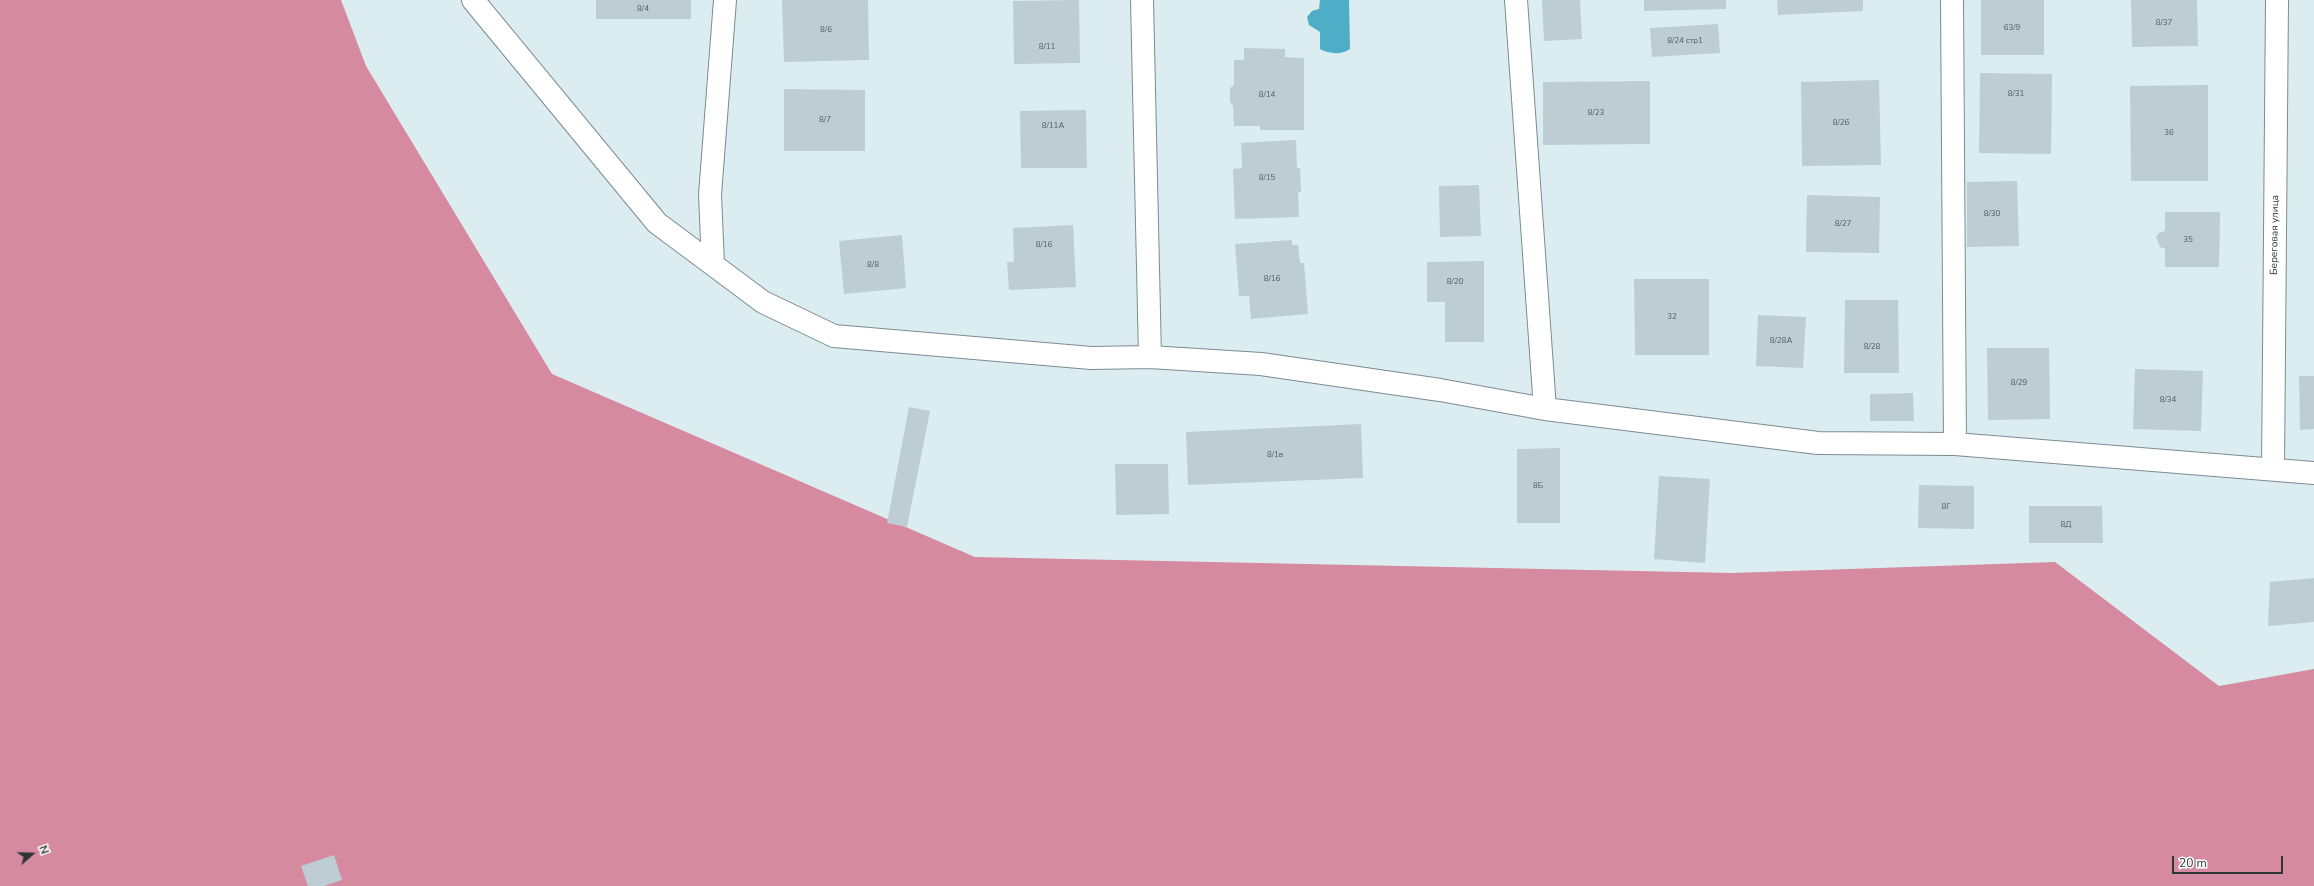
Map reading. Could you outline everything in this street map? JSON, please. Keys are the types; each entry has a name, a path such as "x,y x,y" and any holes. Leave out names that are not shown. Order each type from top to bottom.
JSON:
{"street":[{"path":"473,0 657,223 762,302 834,336 1091,358 1150,357 1261,364 1440,390 1546,409 1818,443 1954,444 2314,473"},
{"path":"712,264 710,195 725,0"},
{"path":"1142,0 1150,357"},
{"path":"1516,0 1546,409"},
{"path":"1952,0 1954,444"},
{"name":"Береговая улица","path":"2273,470 2277,0"}],"shaded area":[{"path":"0,0 341,0 366,66 552,374 975,557 1732,573 2055,562 2219,686 2314,669 2314,886 0,886"}],"water":[{"path":"1320,0 1349,0 1350,49 1347,51 1335,53 1320,49 1320,32 1309,25 1307,17 1312,11 1319,9"}],"building":[{"path":"596,0 691,0 691,19 596,19"},
{"path":"782,0 868,0 869,60 784,62"},
{"path":"1079,0 1080,63 1014,64 1013,1"},
{"path":"1542,0 1580,0 1582,39 1544,41"},
{"path":"1644,0 1726,0 1726,9 1644,11"},
{"path":"1777,0 1863,0 1863,11 1778,15"},
{"path":"1981,0 2044,0 2044,55 1981,55"},
{"path":"2131,0 2197,0 2198,46 2132,47"},
{"path":"1718,24 1720,53 1652,57 1650,28"},
{"path":"1244,48 1285,49 1285,57 1304,58 1304,130 1260,130 1260,126 1234,126 1233,106 1230,102 1230,88 1234,85 1234,60 1244,60"},
{"path":"1980,73 2052,74 2051,154 1979,153"},
{"path":"1879,80 1881,165 1802,166 1801,82"},
{"path":"1650,81 1650,144 1543,145 1543,82"},
{"path":"2208,85 2208,181 2131,181 2130,86"},
{"path":"784,89 865,90 865,151 784,151"},
{"path":"1086,110 1087,168 1021,168 1020,111"},
{"path":"1296,140 1297,168 1300,168 1301,192 1298,192 1299,217 1235,219 1233,169 1242,168 1241,143"},
{"path":"2017,181 2019,246 1967,247 1967,182"},
{"path":"1479,185 1481,236 1440,237 1439,186"},
{"path":"1807,195 1880,197 1879,253 1806,252"},
{"path":"2165,212 2220,212 2219,267 2165,267 2165,249 2160,247 2156,237 2159,233 2165,231"},
{"path":"1073,225 1076,287 1009,290 1007,262 1014,262 1013,228"},
{"path":"902,235 906,288 844,294 839,241"},
{"path":"1292,240 1292,245 1298,245 1300,263 1304,263 1308,314 1251,319 1249,296 1239,296 1235,244"},
{"path":"1484,261 1484,342 1445,342 1445,302 1427,302 1427,262"},
{"path":"1634,279 1709,279 1709,355 1635,355"},
{"path":"1845,300 1898,300 1899,373 1844,373"},
{"path":"1758,315 1806,317 1803,368 1756,366"},
{"path":"1987,348 2049,348 2050,419 1988,420"},
{"path":"2135,369 2203,371 2201,431 2133,429"},
{"path":"2299,376 2314,376 2314,429 2300,430"},
{"path":"1913,393 1914,421 1870,421 1870,394"},
{"path":"909,407 930,411 907,527 887,523"},
{"path":"1361,424 1363,478 1188,485 1186,432"},
{"path":"1560,448 1560,523 1517,523 1517,449"},
{"path":"1115,464 1168,464 1169,514 1116,515"},
{"path":"1659,476 1710,479 1705,563 1654,559"},
{"path":"1919,485 1974,486 1974,529 1918,528"},
{"path":"2029,506 2102,506 2103,543 2029,543"},
{"path":"2314,578 2314,622 2268,626 2270,582"},
{"path":"334,855 342,880 324,886 308,886 301,866"}]}
